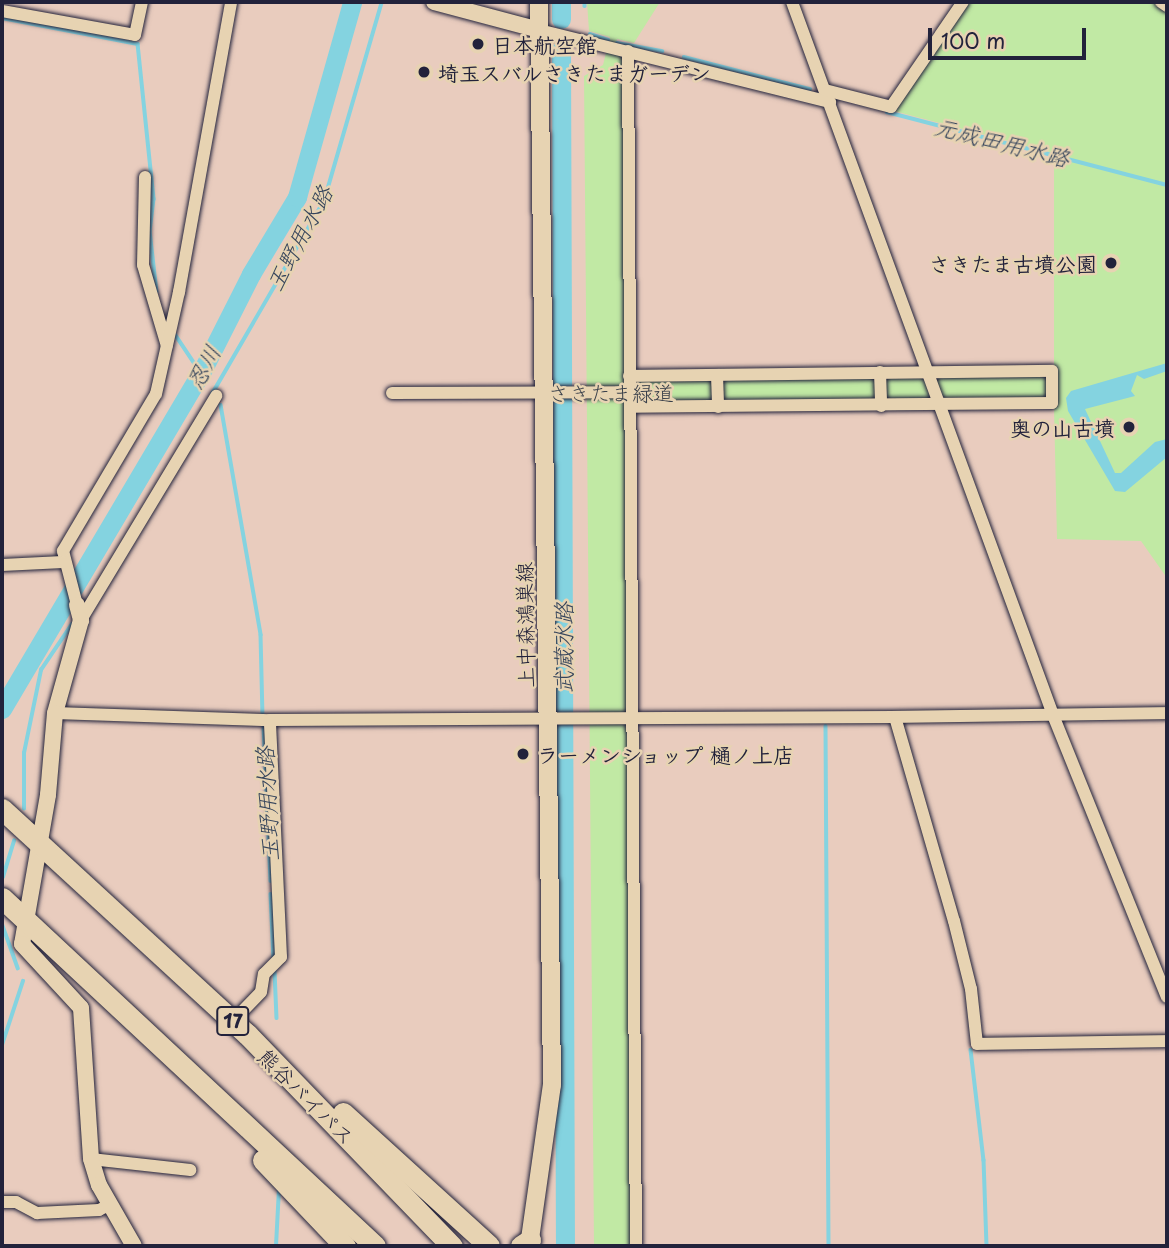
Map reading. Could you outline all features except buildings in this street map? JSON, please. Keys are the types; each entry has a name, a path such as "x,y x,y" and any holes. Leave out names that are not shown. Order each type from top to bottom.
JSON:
{"highway":[{"name":"熊谷バイパス","path":"2,809 240,1028 452,1246"},
{"path":"2,898 24,916 203,1090 375,1246"},
{"name":"17","path":"240,1028 280,1054 489,1246"},
{"path":"203,1090 217,1113 345,1246"}],"main road":[{"name":"上中森鴻巣線","path":"527,1244 552,1085 550,394 545,31 539,2"}],"street":[{"path":"2,11 135,35 142,2"},
{"path":"79,612 64,566 73,530 156,394 232,2"},
{"path":"434,2 628,51 827,96 891,107 963,2"},
{"path":"792,2 1054,715 1167,997"},
{"path":"1161,2 1167,6"},
{"path":"628,51 636,1246"},
{"path":"145,177 143,265 167,347"},
{"path":"629,376 1052,370 1052,403 630,407"},
{"path":"880,372 881,406"},
{"path":"717,375 718,407"},
{"path":"392,393 630,392"},
{"path":"134,1246 109,1205 91,1159 81,1007 28,954 22,944 24,916 40,844 55,713 79,612 216,396"},
{"path":"2,565 64,566"},
{"path":"55,713 270,720 552,721 1167,713"},
{"path":"895,717 954,921 971,989 977,1044 1167,1041"},
{"path":"240,1028 261,992 264,974 281,957 270,720"},
{"path":"91,1159 190,1170"},
{"path":"2,1202 16,1202 37,1213 99,1210 109,1205"}],"green space":[{"name":"さきたま緑道","path":"587,2 660,2 634,43 617,39 615,54 624,56 626,372 1054,367 1054,153 894,111 966,2 1155,2 1167,9 1167,578 1141,541 1057,539 1054,407 628,411 633,1246 594,1246 584,76 603,65 610,37 589,31"}],"water":[{"path":"1167,363 1167,371 1144,379 1137,375 1131,391 1135,396 1085,409 1115,473 1121,473 1155,442 1167,439 1167,457 1125,492 1115,491 1068,411 1066,398 1071,391"}],"waterway":[{"name":"忍川","path":"2,709 201,373 251,274 297,197 352,2"},
{"name":"玉野用水路","path":"212,394 324,201 382,2"},
{"name":"武蔵水路","path":"561,2 561,19"},
{"path":"2,18 138,44 154,199 150,231 157,292"},
{"name":"元成田用水路","path":"590,34 608,40"},
{"name":"元成田用水路","path":"617,43 662,51"},
{"name":"武蔵水路","path":"561,50 565,1246"},
{"name":"元成田用水路","path":"684,57 810,89"},
{"name":"元成田用水路","path":"887,112 1167,185"},
{"path":"175,334 201,373"},
{"name":"玉野用水路","path":"221,405 261,635 263,716"},
{"path":"24,809 24,753 41,670 72,624"},
{"name":"玉野用水路","path":"264,726 271,881"},
{"path":"826,726 829,1246"},
{"path":"3,877 14,841"},
{"name":"玉野用水路","path":"271,894 274,959"},
{"path":"2,923 18,968"},
{"name":"玉野用水路","path":"275,971 277,1018"},
{"path":"2,1045 23,981"},
{"path":"971,1050 984,1160 987,1246"},
{"name":"玉野用水路","path":"276,1246 279,1189"}],"place":[{"name":"日本航空館","path":"478,44"},
{"name":"埼玉スバルさきたまガーデン","path":"424,72"},
{"name":"さきたま古墳公園","path":"1111,263"},
{"name":"奥の山古墳","path":"1129,427"},
{"name":"ラーメンショップ 樋ノ上店","path":"523,754"}]}
